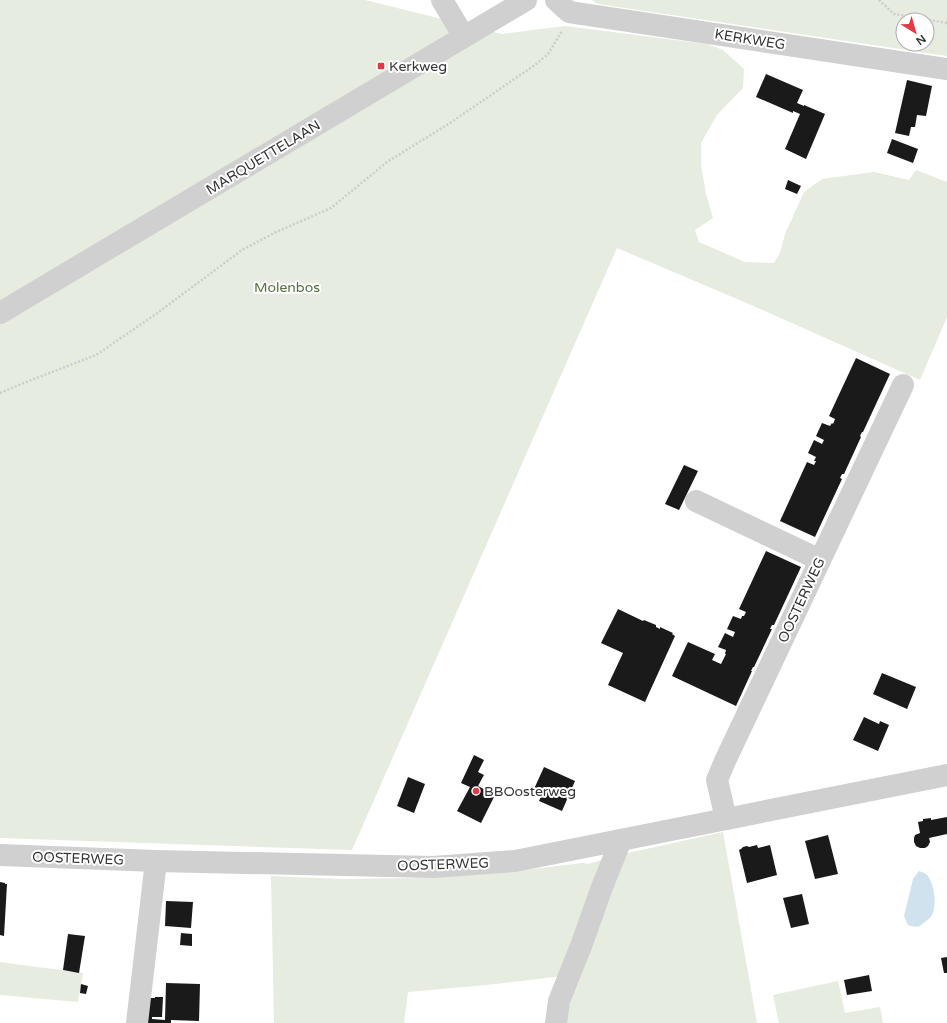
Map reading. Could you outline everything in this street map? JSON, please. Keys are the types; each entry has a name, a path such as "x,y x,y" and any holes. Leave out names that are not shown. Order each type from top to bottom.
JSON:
{"street":[{"path":"442,0 464,36"},
{"name":"MARQUETTELAAN","path":"0,313 526,0"},
{"name":"KERKWEG","path":"563,6 947,69"},
{"name":"OOSTERWEG","path":"726,819 717,780 903,385"},
{"path":"696,501 820,560"},
{"name":"OOSTERWEG","path":"0,855 156,861 433,867 515,861 947,775"},
{"path":"556,1023 559,1002 621,840"},
{"path":"137,1023 156,861"}],"path":[{"path":"879,0 894,14 947,23"},
{"path":"0,393 96,355 156,314 242,250 274,232 332,208 387,162 450,123 535,65 548,54 565,26 563,6"}],"green space":[{"name":"Molenbos","path":"0,0 365,0 502,34 565,26 707,44 723,50 744,69 743,88 717,115 701,143 701,165 706,194 713,218 695,230 699,242 745,262 774,263 780,253 785,234 804,192 822,179 874,172 909,180 916,170 947,182 947,317 920,380 749,304 617,248 352,850 0,838"},
{"path":"591,0 947,0 947,56 920,52 935,52 935,12 895,12 895,48 598,4"},
{"path":"723,832 757,1023 564,1023 580,974 408,992 404,1023 274,1023 271,876 342,879 420,878 500,873 583,863 588,864 619,855"},
{"path":"0,962 83,973 78,1002 0,995"},
{"path":"838,981 845,1013 880,1007 883,1023 779,1023 773,995"}],"water":[{"path":"919,871 926,874 930,879 934,890 935,903 930,918 916,927 908,925 904,916 913,879"}],"building":[{"path":"766,74 803,90 797,103 825,114 806,159 785,149 800,114 793,111 793,113 756,97"},
{"path":"907,80 932,86 926,116 917,115 915,127 911,127 909,136 895,133"},
{"path":"892,139 918,149 913,163 887,153"},
{"path":"788,180 801,186 797,194 785,189"},
{"path":"856,358 890,374 860,436 861,437 844,474 842,474 840,478 842,479 815,537 780,521 807,462 814,465 816,461 814,461 816,457 808,453 814,440 822,444 824,440 816,436 822,423 830,426 832,423 833,424 835,419 829,416"},
{"path":"684,465 698,471 679,510 665,504"},
{"path":"766,551 801,567 774,625 772,625 770,629 772,629 751,671 736,706 672,676 688,642 715,654 712,660 721,664 726,654 726,650 718,647 725,633 733,637 735,632 727,629 733,616 741,619 746,612 739,609"},
{"path":"618,609 643,621 644,620 656,625 656,627 660,629 660,627 673,633 672,634 675,636 645,702 608,685 623,653 601,643"},
{"path":"882,673 916,687 907,709 873,694"},
{"path":"864,717 879,724 880,721 889,725 878,751 853,740"},
{"path":"474,755 484,760 478,772 484,775 478,786 495,795 481,823 457,811 470,787 461,783"},
{"path":"544,767 575,781 562,811 539,801 543,792 534,789"},
{"path":"408,777 425,784 414,813 397,806"},
{"path":"947,817 947,834 929,838 930,842 925,848 916,846 914,838 915,835 920,833 918,822 923,821 923,819 931,818 931,820"},
{"path":"828,835 838,874 815,879 805,841"},
{"path":"757,845 758,848 770,845 777,875 747,883 739,850 743,847"},
{"path":"0,882 7,884 4,936 0,935"},
{"path":"802,894 809,924 791,928 783,898"},
{"path":"166,901 193,902 191,928 165,926"},
{"path":"181,933 192,934 192,946 180,945"},
{"path":"68,934 85,936 79,973 63,970"},
{"path":"947,957 947,973 944,973 941,958"},
{"path":"869,975 872,991 847,995 844,980"},
{"path":"166,983 200,984 199,1021 171,1020 171,1023 141,1023 144,998 163,997 162,1017 152,1017 152,1019 165,1020"},
{"path":"81,984 88,986 86,994 80,993"}],"place":[{"name":"Kerkweg","path":"381,66"},
{"name":"BBOosterweg","path":"476,791"}]}
